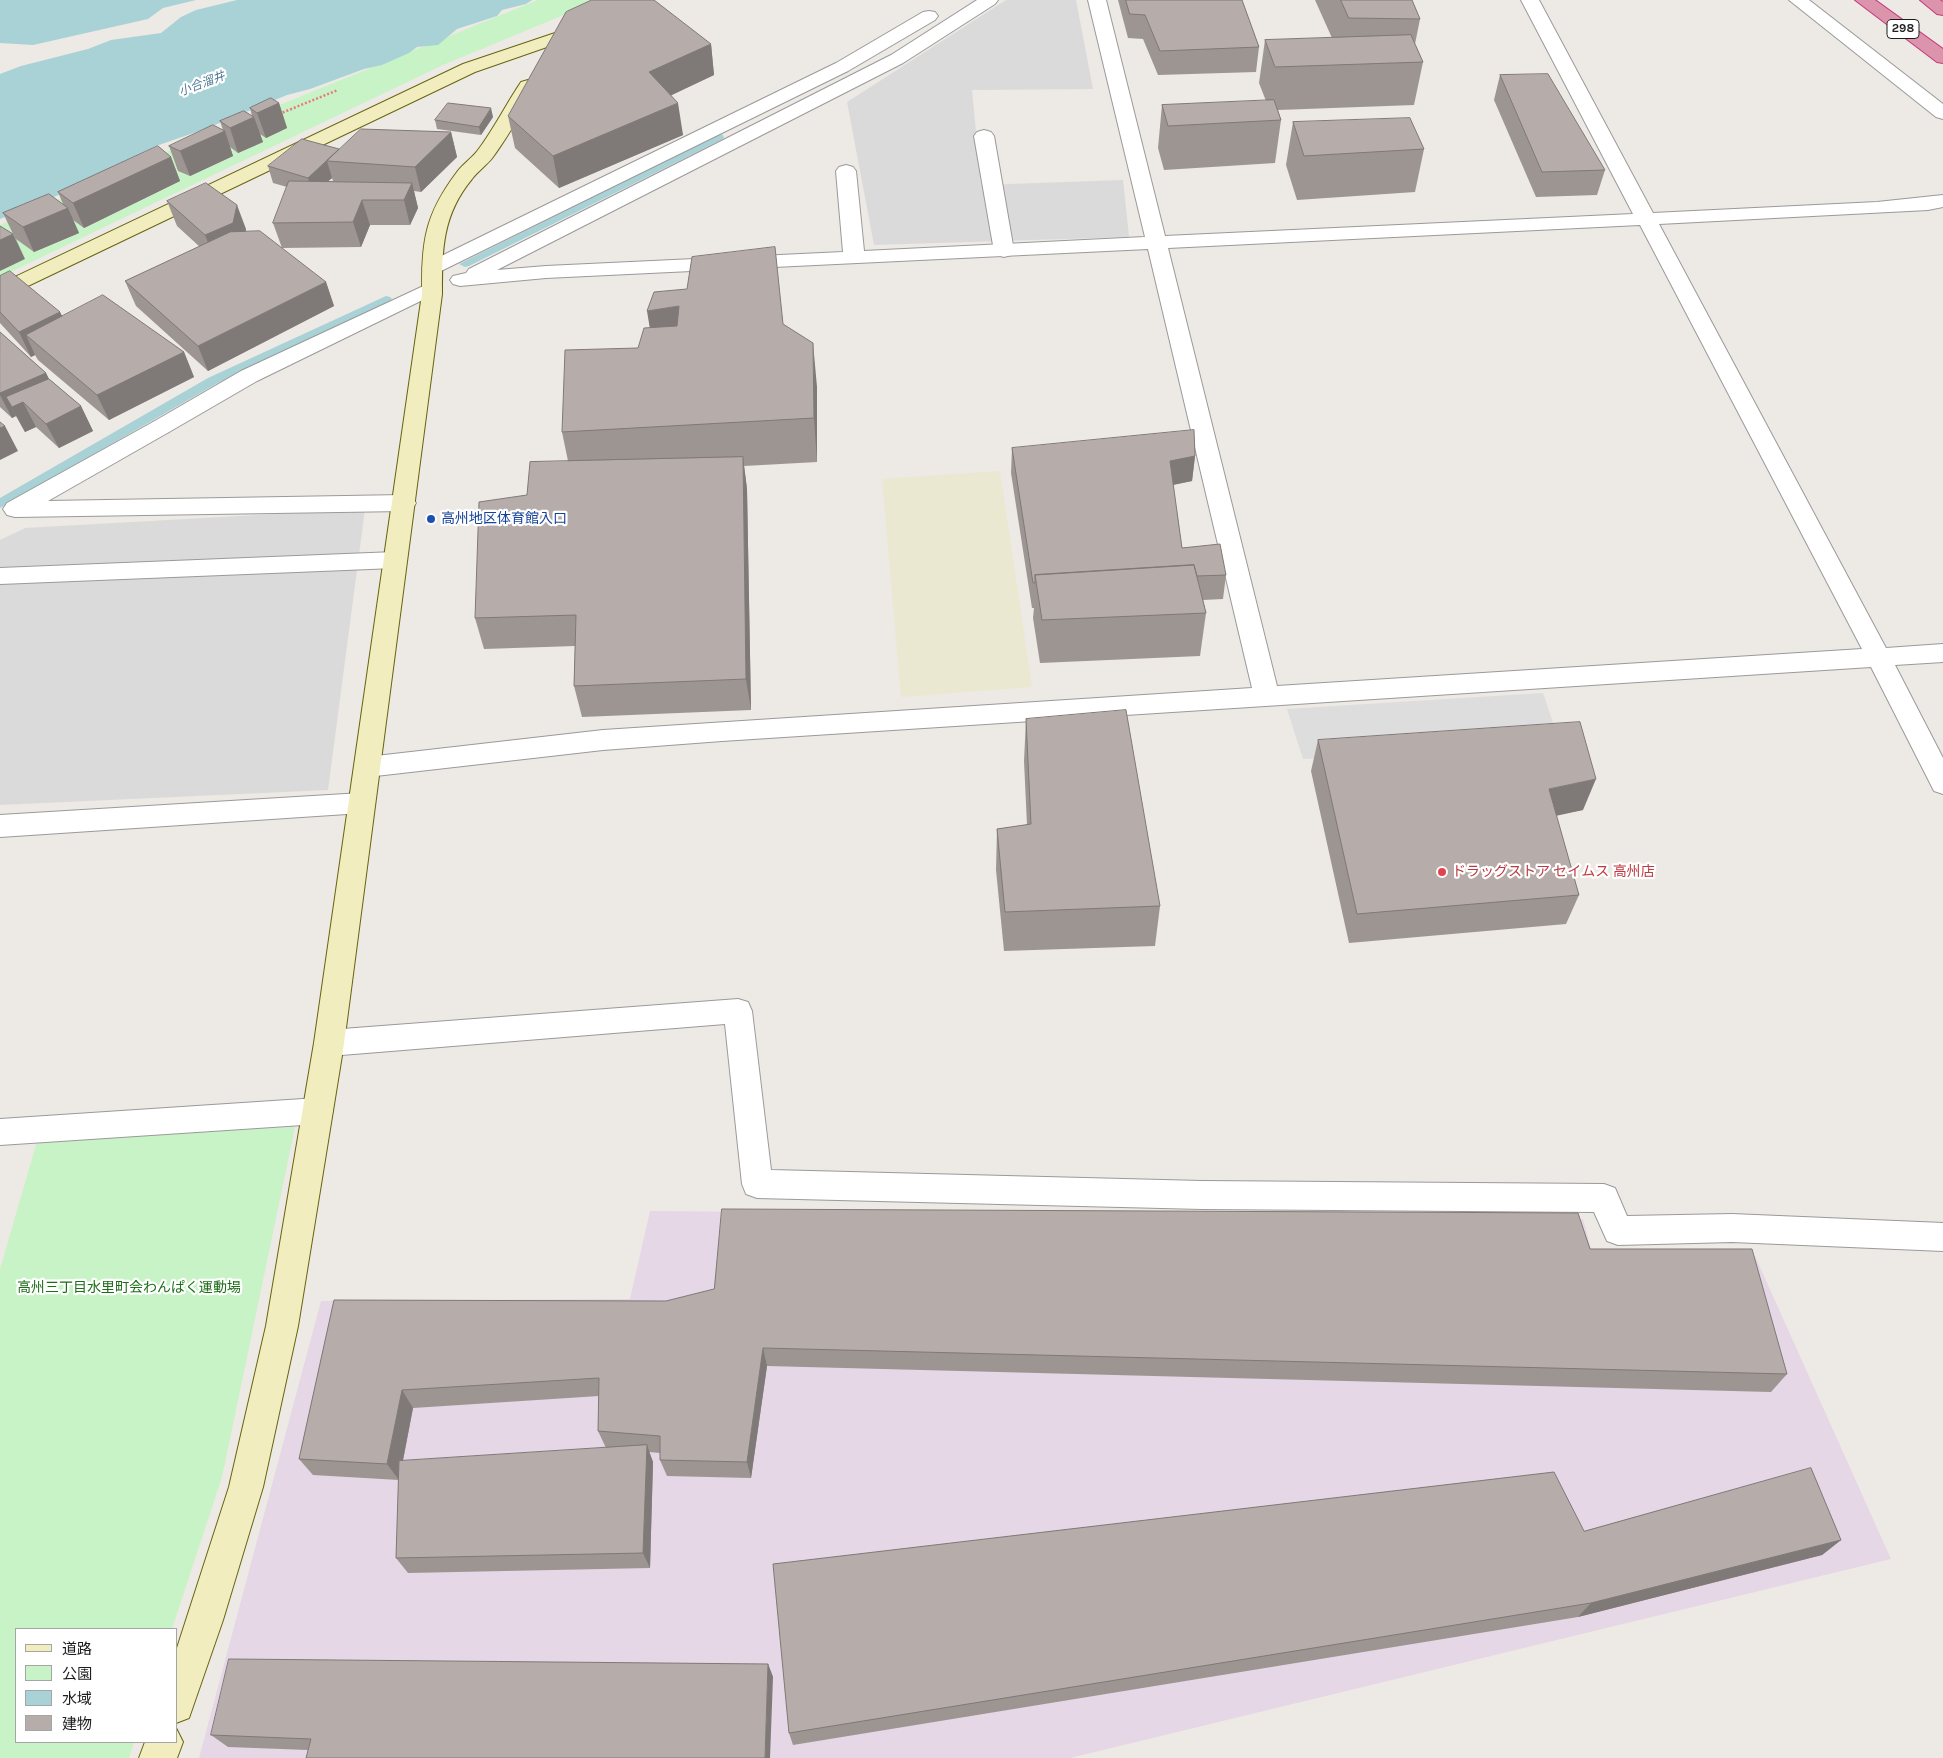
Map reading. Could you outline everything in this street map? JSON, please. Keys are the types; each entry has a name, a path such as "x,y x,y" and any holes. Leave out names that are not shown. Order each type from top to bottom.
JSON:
{"highway":[{"name":"298","path":"1864,0 1943,58"},
{"path":"1886,0 1943,42"},
{"path":"1929,0 1943,10"}],"street":[{"path":"460,280 897,59 989,0"},
{"path":"1097,0 1267,696"},
{"path":"1530,0 1878,656 1943,784"},
{"path":"1798,0 1943,113"},
{"path":"8,513 249,376 432,283 842,67 929,16"},
{"path":"0,292 469,68 564,34 589,23"},
{"path":"178,1699 246,1487 282,1326 329,1043 404,503 432,283 434,241 437,224 444,204 465,175 485,155 544,60 564,34"},
{"path":"984,136 1004,251"},
{"path":"846,171 854,257"},
{"path":"432,283 546,272 1647,220 1877,208 1943,201"},
{"path":"8,513 404,503"},
{"path":"0,576 395,560"},
{"path":"366,767 603,740 722,730 1943,653"},
{"path":"0,826 362,803"},
{"path":"329,1043 738,1011 757,1184 1202,1195 1604,1198 1618,1231 1732,1228 1943,1237"},
{"path":"0,1132 318,1110"},
{"path":"158,1758 164,1743"}],"shaded area":[{"path":"1006,0 1076,0 1093,89 972,90 981,185 1123,180 1129,237 874,245 847,102"},
{"path":"1000,471 1032,687 901,697 882,479"},
{"path":"365,509 328,790 0,805 0,540 25,528"},
{"path":"1543,693 1560,744 1303,759 1287,709"},
{"path":"650,1211 1583,1219 1593,1255 1755,1256 1891,1559 1070,1758 199,1758 321,1301 630,1299"}],"green space":[{"path":"538,0 600,0 443,65 0,277 0,225 203,136"},
{"name":"高州三丁目水里町会わんぱく運動場","path":"295,1127 222,1477 172,1628 15,1628 15,1743 134,1743 129,1758 0,1758 0,1269 38,1138"}],"water":[{"path":"0,0 196,0 163,8 148,19 33,45 0,43"},
{"name":"小合溜井","path":"237,0 532,0 526,4 502,10 497,16 457,29 438,45 417,47 409,53 382,65 364,69 310,89 287,95 205,129 156,146 83,185 0,219 0,74 21,66 88,49 111,40 161,33 181,17 196,10"}],"building":[{"path":"592,0 654,0 711,44 649,72 678,103 553,156 508,116 566,12"},
{"path":"1126,0 1242,0 1259,47 1160,51 1145,15 1130,14"},
{"path":"1341,0 1412,0 1420,19 1349,18"},
{"path":"1411,35 1423,62 1275,67 1265,40"},
{"path":"1548,74 1605,170 1542,172 1500,75"},
{"path":"271,98 279,103 257,113 250,108"},
{"path":"1274,100 1281,120 1168,126 1162,105"},
{"path":"448,103 491,108 479,127 435,120"},
{"path":"244,111 254,117 230,128 220,121"},
{"path":"1410,118 1424,149 1304,156 1293,122"},
{"path":"213,125 225,131 180,151 169,146"},
{"path":"361,129 451,132 415,167 327,161"},
{"path":"302,139 339,149 308,178 268,166"},
{"path":"158,146 171,157 73,203 58,192"},
{"path":"289,181 412,183 404,200 362,200 353,222 273,223"},
{"path":"206,183 237,205 233,223 205,235 167,201"},
{"path":"49,194 68,208 23,227 3,213"},
{"path":"0,226 13,234 0,240"},
{"path":"260,231 326,282 198,346 125,281 230,232"},
{"path":"775,247 783,324 813,343 814,418 562,432 565,350 638,348 644,328 677,326 679,306 647,311 654,292 687,289 692,257"},
{"path":"10,271 60,312 19,332 0,312 0,276"},
{"path":"103,295 184,352 97,395 26,335"},
{"path":"0,332 46,373 0,393"},
{"path":"49,379 81,406 46,424 23,402 12,407 6,397"},
{"path":"1194,430 1195,456 1170,461 1182,548 1220,544 1226,575 1197,576 1194,565 1035,575 1035,583 1033,583 1012,448"},
{"path":"743,457 746,679 574,686 576,615 475,618 479,502 527,495 530,462"},
{"path":"1194,565 1206,613 1042,620 1035,575"},
{"path":"1126,710 1160,906 1005,912 997,829 1031,824 1026,719"},
{"name":"ドラッグストア セイムス 高州店","path":"1580,722 1596,779 1549,789 1579,895 1357,914 1318,740"},
{"path":"722,1209 1578,1213 1590,1249 1752,1249 1787,1374 763,1348 747,1462 660,1460 660,1436 598,1431 599,1378 402,1390 387,1464 299,1459 334,1300 666,1301 714,1289"},
{"path":"647,1445 643,1553 396,1558 399,1461"},
{"path":"1811,1468 1841,1540 1591,1603 789,1733 773,1564 1554,1472 1584,1531"},
{"path":"229,1659 768,1664 765,1758 306,1758 311,1739 211,1735"}],"waterway":[{"path":"465,264 719,137"},
{"path":"0,504 212,381 386,299"}],"place":[{"name":"高州地区体育館入口","path":"431,519"},
{"name":"ドラッグストア セイムス 高州店","path":"1442,872"}]}
